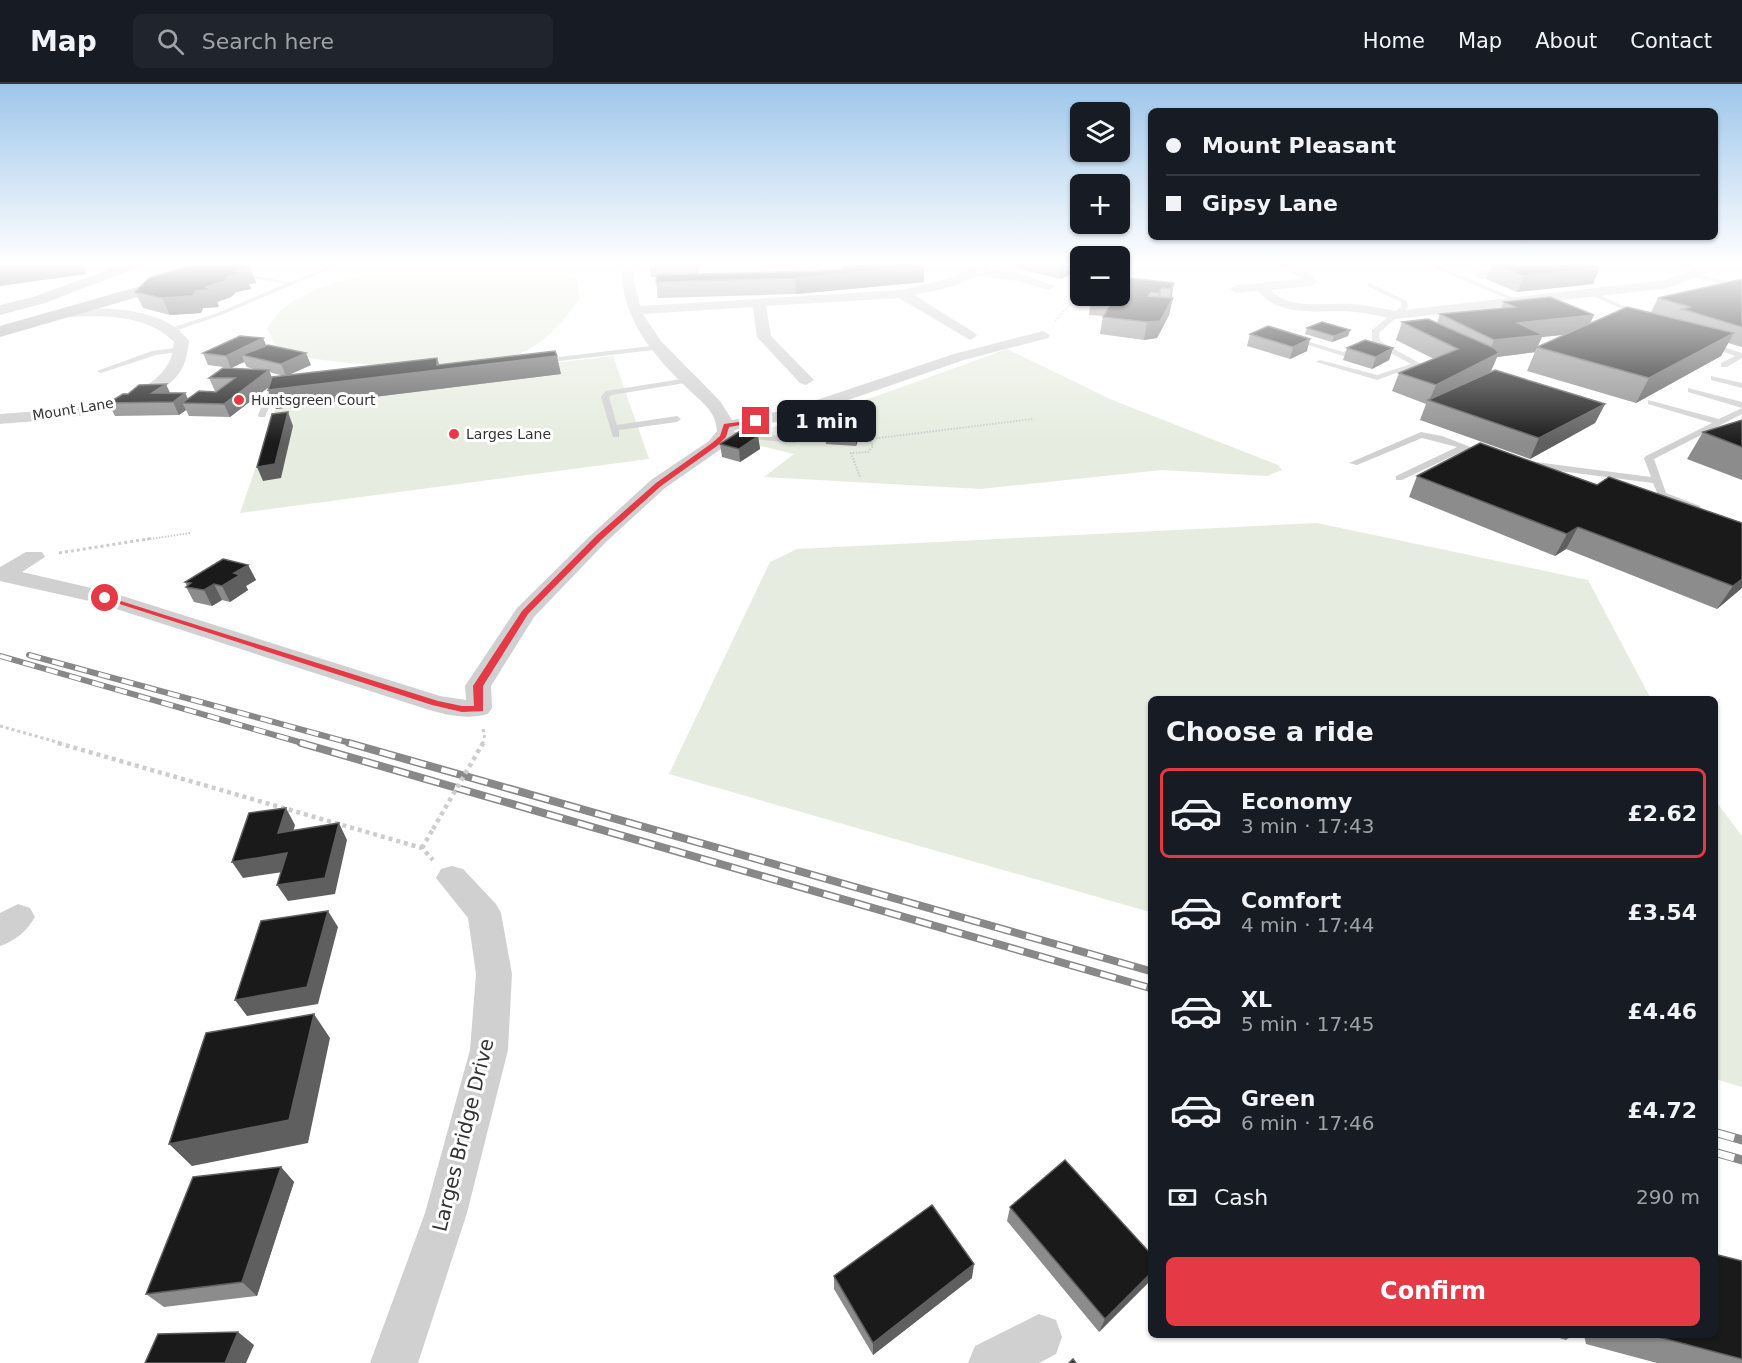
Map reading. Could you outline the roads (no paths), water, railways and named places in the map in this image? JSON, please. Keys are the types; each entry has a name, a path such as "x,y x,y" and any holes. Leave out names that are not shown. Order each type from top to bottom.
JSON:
{"main road":[{"path":"0,332 30,324"}],"street":[{"path":"154,324 172,329 182,342 182,349"},
{"path":"643,324 659,347 722,414 725,430"},
{"path":"762,324 764,337 806,380"},
{"path":"950,324 970,336"},
{"path":"1,574 105,598 435,703 462,709 479,708 478,686 525,613 624,515 658,484 715,445 725,430 790,414 959,357 1043,335"},
{"name":"Mount Lane","path":"0,420 89,408 144,394 164,382 182,349"},
{"path":"1,574 34,557"},
{"name":"Larges Bridge Drive","path":"394,1363 446,1213 489,1050 494,974 484,913 452,878"},
{"path":"992,1363 1039,1337"}],"lane":[{"path":"172,329 189,324"},
{"path":"1376,342 1375,332 1385,324"},
{"path":"1699,340 1741,356"},
{"path":"1299,341 1343,354 1376,342 1417,364 1377,378 1320,362"},
{"path":"529,363 659,347"},
{"path":"101,370 155,352 182,349"},
{"path":"1724,365 1741,356"},
{"path":"1714,378 1742,386"},
{"path":"676,419 615,431 605,397 609,393 688,380"},
{"path":"1691,390 1742,405"},
{"path":"262,415 271,394 294,391"},
{"path":"1651,402 1718,422"},
{"path":"1702,510 1662,495 1648,458 1742,411"},
{"path":"1729,417 1742,421"},
{"path":"725,430 795,440"},
{"path":"1354,463 1420,435 1440,438 1496,457"},
{"path":"1399,478 1465,447"},
{"path":"1517,461 1657,481"}],"railway":[{"path":"29,655 354,744"},
{"path":"0,656 306,744"},
{"path":"301,743 1148,987"},
{"path":"349,743 1148,970"},
{"path":"1718,1133 1742,1140"},
{"path":"1718,1153 1742,1160"}],"place":[{"name":"Huntsgreen Court","path":"239,400"},
{"name":"Larges Lane","path":"454,434"}]}
